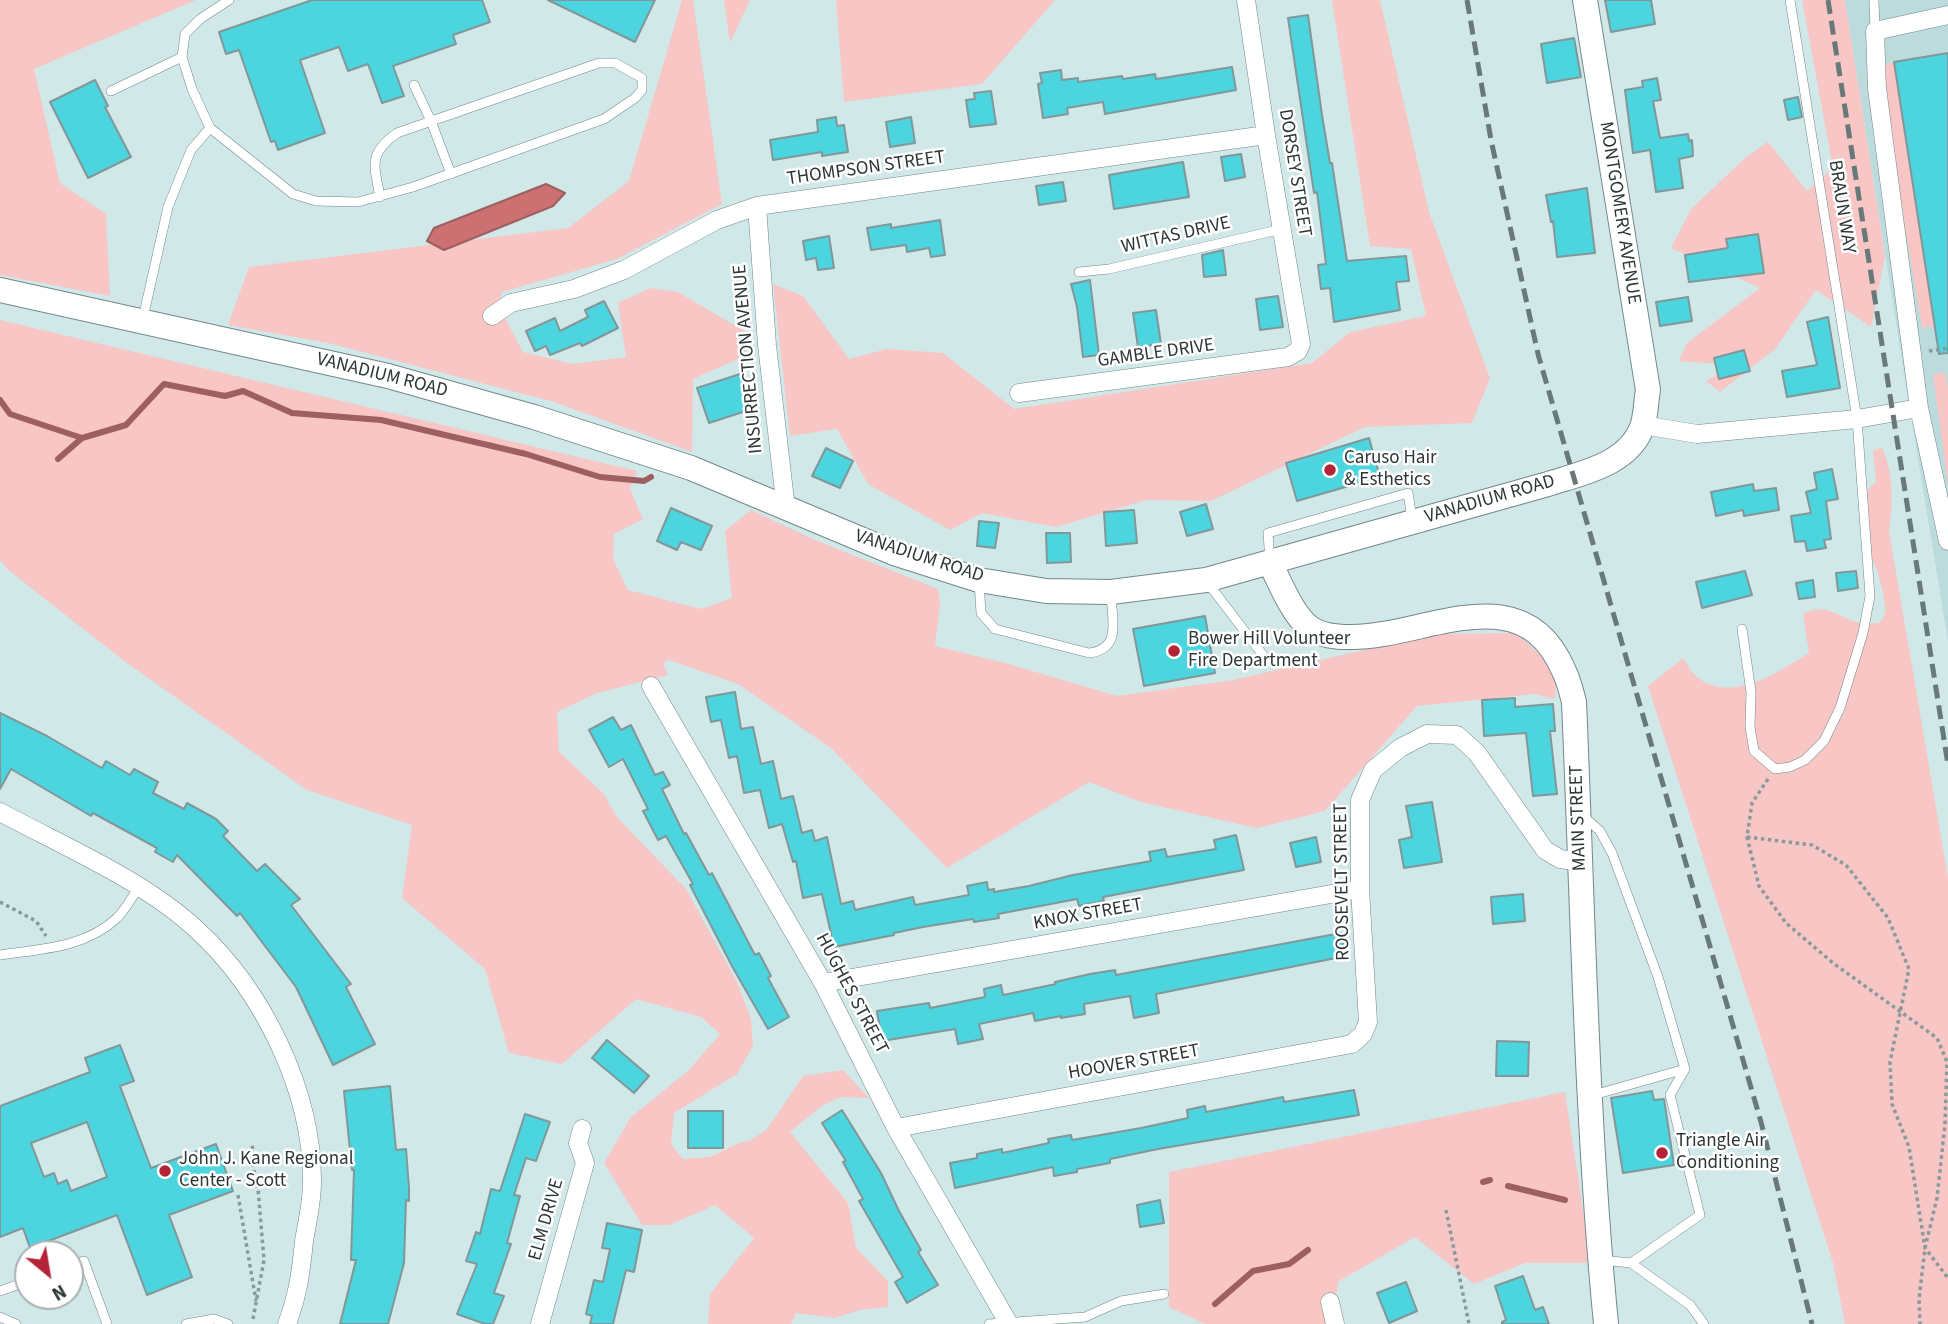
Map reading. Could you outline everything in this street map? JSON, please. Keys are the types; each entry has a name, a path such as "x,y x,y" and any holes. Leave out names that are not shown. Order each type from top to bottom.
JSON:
{"street":[{"name":"DORSEY STREET","path":"1247,0 1266,135 1301,344 1298,351"},
{"name":"MONTGOMERY AVENUE","path":"1585,0 1648,390 1643,425"},
{"path":"1948,15 1875,32 1879,100 1919,408 1948,541"},
{"name":"THOMPSON STREET","path":"492,316 511,303 574,289 624,270 717,220 757,206 1266,135"},
{"name":"INSURRECTION AVENUE","path":"757,206 767,345 786,509"},
{"name":"VANADIUM ROAD","path":"0,290 388,376 534,417 691,468 894,553 979,580 1046,590 1111,592 1206,580 1270,563 1602,467 1626,450 1643,425"},
{"name":"GAMBLE DRIVE","path":"1018,393 1288,357 1298,351"},
{"path":"1643,425 1697,434 1857,419 1919,408"},
{"name":"MAIN STREET","path":"1270,563 1290,603 1309,627 1333,637 1371,638 1461,617 1499,615 1524,624 1548,642 1564,670 1574,702 1588,1097 1606,1324"},
{"name":"HUGHES STREET","path":"651,686 823,983 896,1128 1008,1323"},
{"name":"ROOSEVELT STREET","path":"1368,1022 1360,889 1360,800 1373,770 1400,748 1427,734 1457,735 1476,753 1545,850 1560,859 1581,862"},
{"path":"0,812 139,887 196,929 249,989 285,1057 306,1118 312,1184 298,1296 287,1324"},
{"name":"KNOX STREET","path":"823,983 1360,889"},
{"name":"HOOVER STREET","path":"896,1128 1353,1044 1363,1034 1368,1022"},
{"name":"ELM DRIVE","path":"540,1324 585,1163 578,1143 582,1129"},
{"path":"1330,1302 1335,1324"}],"lane":[{"path":"229,0 200,19 185,34 182,57 192,89 210,128 293,194 316,201 358,202 380,197 604,120 635,98 642,90 642,78 615,63 599,63 397,133 383,143 374,155 380,197"},
{"name":"BRAUN WAY","path":"1775,769 1805,760 1824,741 1840,708 1863,633 1871,596 1857,419 1790,0"},
{"path":"1874,0 1875,32"},
{"path":"111,91 182,57"},
{"path":"414,85 451,174"},
{"path":"142,320 168,207 191,150 210,128"},
{"name":"WITTAS DRIVE","path":"1079,272 1109,269 1282,229"},
{"path":"979,580 981,613 995,629 1088,653 1100,652 1108,647 1112,638 1111,592"},
{"path":"1206,580 1266,659"},
{"path":"1742,629 1751,692 1750,727 1755,751 1775,769"},
{"path":"1578,812 1600,831 1612,853 1658,977 1685,1069 1670,1095 1700,1215 1631,1263"},
{"path":"0,955 50,948 92,937 118,917 139,887"},
{"path":"1588,1097 1685,1069"},
{"path":"1600,1260 1631,1263 1690,1305 1704,1324"},
{"path":"84,1261 107,1324"},
{"path":"989,1324 1085,1317 1121,1301 1164,1294"},
{"path":"0,1317 16,1324"},
{"path":"186,1324 214,1320 228,1324"}],"path":[{"path":"1775,769 1752,803 1747,837 1759,886 1786,923 1833,963 1937,1038 1947,1062 1945,1124 1937,1198 1925,1248 1919,1299 1920,1324"},
{"path":"1747,837 1812,845 1846,865 1888,918 1909,969 1890,1062 1892,1104 1909,1147 1925,1248 1948,1278"},
{"path":"0,902 36,921 50,948"},
{"path":"253,1320 264,1260 258,1189 249,1148 255,1147"},
{"path":"238,1195 257,1303"},
{"path":"1446,1210 1469,1324"}],"shaded area":[{"path":"0,0 196,0 34,69 60,183 106,214 110,296 0,275"},
{"path":"682,0 693,0 722,204 617,259 502,292 498,305 523,352 573,364 626,357 618,303 650,288 678,292 746,332 745,356 693,379 692,452 554,402 328,343 228,325 249,267 568,228 629,181"},
{"path":"724,0 750,0 730,43"},
{"path":"836,0 1055,0 982,84 844,102"},
{"path":"1332,0 1380,0 1429,212 1490,378 1472,423 1365,427 1211,501 1146,500 1056,527 982,513 950,530 868,484 837,429 790,436 773,284 803,296 849,359 887,349 943,353 1014,409 1312,363 1350,332 1426,316 1411,249 1370,246"},
{"path":"1802,0 1845,0 1885,256 1871,327 1816,290 1775,349 1720,392 1706,381 1733,365 1679,361 1687,343 1760,288 1671,248 1691,209 1745,158 1768,142 1807,191 1833,168"},
{"path":"1845,0 1948,0 1948,641 1903,367"},
{"path":"1894,62 1935,326 1922,328 1882,68 1885,64"},
{"path":"546,184 565,193 553,206 444,250 427,241 434,228"},
{"path":"0,320 637,471 630,489 643,519 614,534 613,559 628,590 701,609 732,598 725,531 751,510 815,540 938,589 940,605 935,646 1005,663 1117,696 1233,680 1433,634 1516,633 1557,670 1555,699 1535,694 1417,706 1325,811 1257,828 1141,802 1089,782 947,868 831,748 738,684 669,660 663,663 668,675 597,693 557,712 559,752 604,794 616,816 686,889 737,982 751,1019 753,1046 737,1074 674,1113 671,1144 683,1159 710,1157 741,1142 750,1141 767,1129 803,1076 843,1070 869,1098 841,1097 823,1105 790,1132 848,1203 856,1248 888,1281 888,1307 860,1310 834,1318 796,1313 791,1324 708,1324 710,1294 754,1238 715,1205 669,1225 642,1225 604,1163 631,1117 688,1071 720,1034 701,1017 636,999 562,1064 509,1053 485,969 402,898 412,825 307,790 124,661 7,569 0,560"},
{"path":"1945,373 1948,389 1948,485 1933,374"},
{"path":"1882,447 1889,468 1891,488 1889,531 1948,878 1948,1324 1845,1324 1833,1263 1648,686 1683,658 1696,676 1724,688 1739,687 1769,676 1809,653 1803,614 1818,609 1831,611 1856,622 1879,623 1885,613 1884,601 1879,576 1871,557 1860,496 1876,482 1873,451"},
{"path":"1565,1092 1591,1263 1525,1263 1474,1284 1415,1237 1339,1281 1330,1324 1205,1324 1169,1307 1169,1172"}],"building":[{"path":"312,0 482,0 490,22 453,35 456,44 393,66 404,96 382,103 368,64 348,71 339,47 300,60 325,133 278,150 275,141 271,142 239,50 226,54 219,32"},
{"path":"548,0 655,0 635,42"},
{"path":"1605,0 1651,0 1655,24 1611,32"},
{"path":"1308,15 1347,261 1406,256 1409,281 1396,282 1400,310 1334,322 1330,288 1321,289 1318,265 1326,264 1288,18"},
{"path":"1574,38 1581,77 1547,83 1541,44"},
{"path":"1948,53 1948,353 1939,354 1894,62"},
{"path":"1232,67 1236,90 1105,114 1103,102 1067,108 1068,114 1043,118 1038,84 1042,83 1040,73 1061,70 1062,80 1078,78 1078,82 1155,74 1156,79"},
{"path":"1657,78 1661,100 1653,101 1660,138 1688,134 1689,141 1692,140 1693,156 1679,159 1683,188 1656,192 1650,150 1633,153 1625,90 1643,87 1642,81"},
{"path":"95,80 108,106 105,107 131,157 88,178 50,102"},
{"path":"991,91 996,124 970,127 966,100 975,99 974,93"},
{"path":"1798,97 1802,117 1788,120 1784,100"},
{"path":"836,117 837,126 844,125 848,152 822,156 822,152 773,160 770,140 818,132 817,120"},
{"path":"911,117 915,143 890,147 886,122"},
{"path":"1241,154 1245,177 1225,181 1221,157"},
{"path":"1183,162 1189,197 1114,209 1109,175"},
{"path":"1063,182 1066,201 1039,205 1036,186"},
{"path":"1587,188 1595,253 1557,257 1553,221 1551,222 1546,195"},
{"path":"940,220 945,255 931,257 929,248 907,252 906,245 871,250 867,228 891,224 891,228"},
{"path":"1758,234 1764,273 1689,282 1685,255 1728,248 1726,239"},
{"path":"829,236 834,268 818,270 816,258 806,260 803,241"},
{"path":"1223,250 1226,275 1204,277 1202,255"},
{"path":"1090,280 1099,355 1083,357 1077,307 1071,284"},
{"path":"1278,296 1283,327 1260,330 1256,299"},
{"path":"1688,297 1692,321 1660,326 1656,302"},
{"path":"604,301 618,328 582,346 580,343 550,355 546,346 535,351 526,331 555,318 560,331 588,317 585,310"},
{"path":"1156,310 1161,344 1138,347 1133,313"},
{"path":"1828,317 1840,388 1787,397 1782,371 1817,365 1807,322"},
{"path":"1744,350 1750,371 1719,379 1714,358"},
{"path":"743,373 755,408 709,423 697,388"},
{"path":"1369,438 1380,477 1297,501 1286,463"},
{"path":"826,448 853,461 840,488 812,476"},
{"path":"1832,469 1838,499 1826,501 1831,539 1824,540 1826,548 1807,551 1805,541 1795,542 1791,516 1811,513 1806,492 1817,489 1814,473"},
{"path":"1753,484 1754,491 1776,488 1779,510 1744,516 1743,510 1716,516 1711,492"},
{"path":"1206,504 1213,529 1187,536 1180,512"},
{"path":"671,508 712,526 701,550 681,542 677,550 657,541"},
{"path":"1134,510 1137,543 1106,546 1104,512"},
{"path":"979,521 999,523 995,548 977,546"},
{"path":"1046,533 1070,533 1071,562 1047,563"},
{"path":"1745,571 1752,595 1702,608 1696,582"},
{"path":"1856,571 1858,588 1838,591 1836,573"},
{"path":"1813,580 1815,597 1799,599 1796,583"},
{"name":"Bower Hill Volunteer Fire Department","path":"1205,616 1215,673 1144,686 1133,629"},
{"path":"735,692 741,729 753,727 761,764 773,761 781,799 793,796 802,833 812,830 815,841 827,837 841,904 853,901 855,910 913,897 915,905 969,895 967,886 987,882 988,890 994,889 994,892 1029,886 1151,861 1149,852 1165,849 1167,857 1216,849 1214,840 1236,835 1244,870 1103,897 1104,901 1079,906 1077,899 998,914 999,918 923,927 834,947 822,894 803,898 796,861 793,862 782,824 769,828 760,790 744,793 737,756 729,758 721,720 711,722 706,697"},
{"path":"1515,698 1515,707 1553,704 1555,731 1550,731 1557,794 1533,796 1526,733 1484,736 1482,700"},
{"path":"0,713 102,768 106,761 130,775 134,769 158,782 153,793 184,809 187,803 216,819 228,831 223,836 257,871 265,864 300,899 291,905 351,984 346,987 375,1044 333,1065 296,987 240,913 237,916 177,855 173,862 155,852 157,848 93,813 91,816 11,769 0,789"},
{"path":"613,717 621,730 631,725 655,775 663,772 670,785 662,789 684,834 686,833 709,875 712,873 755,955 759,953 771,976 768,978 789,1017 768,1029 733,968 690,885 693,884 666,836 658,840 643,811 648,809 623,759 609,767 589,730"},
{"path":"1432,802 1442,862 1404,868 1399,840 1412,837 1406,806"},
{"path":"1316,837 1321,862 1296,867 1290,843"},
{"path":"1523,894 1525,921 1493,924 1491,897"},
{"path":"1341,933 1346,956 1156,994 1159,1013 1134,1018 1130,996 1084,1004 1085,1014 1035,1021 1033,1013 979,1024 983,1039 958,1044 955,1029 882,1041 877,1011 929,1003 930,1008 985,997 984,989 1001,985 1003,995 1090,974 1115,970 1116,975"},
{"path":"607,1040 649,1076 634,1093 592,1058"},
{"path":"1497,1041 1529,1042 1528,1076 1496,1076"},
{"name":"John J. Kane Regional Center - Scott","path":"120,1045 134,1081 120,1086 151,1168 216,1144 233,1191 169,1215 192,1277 147,1295 117,1215 51,1240 27,1240 23,1228 0,1237 0,1106 90,1072 85,1058","holes":["87,1122 107,1177 71,1191 67,1180 58,1184 54,1173 44,1177 31,1143"]},
{"path":"390,1086 396,1150 406,1149 409,1201 406,1200 404,1263 388,1324 340,1324 356,1260 351,1260 354,1170 344,1091"},
{"path":"1354,1090 1359,1115 1158,1149 1110,1159 1110,1163 1077,1169 1077,1172 1054,1176 1053,1167 955,1188 950,1163 977,1158 977,1154 1002,1149 1002,1153 1049,1143 1048,1139 1071,1135 1072,1140 1141,1128 1188,1118 1187,1110 1205,1106 1206,1112 1283,1097 1284,1102"},
{"path":"1652,1091 1654,1100 1664,1099 1674,1165 1623,1173 1611,1098"},
{"path":"842,1110 881,1173 921,1250 918,1252 938,1285 907,1303 895,1282 903,1277 859,1201 863,1199 843,1162 846,1161 822,1123"},
{"path":"688,1111 723,1111 723,1148 688,1148"},
{"path":"525,1114 550,1122 536,1161 526,1158 514,1195 520,1196 507,1243 511,1244 494,1293 504,1296 493,1324 485,1324 457,1314 477,1264 466,1261 476,1232 480,1234 491,1189 500,1191"},
{"path":"1160,1200 1164,1223 1140,1227 1137,1205"},
{"path":"607,1223 642,1230 634,1272 626,1270 613,1324 590,1324 592,1316 586,1314 594,1280 603,1282 610,1249 602,1248"},
{"path":"1523,1276 1535,1310 1543,1307 1549,1324 1502,1324 1506,1320 1495,1286"},
{"path":"1406,1282 1417,1311 1389,1323 1377,1293"}],"waterway":[{"path":"58,459 82,438 126,425 164,384 225,396 243,391 292,413 381,420 526,454 600,477 644,481 651,477"},
{"path":"0,400 10,414 82,438"},
{"path":"1483,1182 1490,1180"},
{"path":"1508,1186 1565,1200"},
{"path":"1215,1304 1253,1271 1289,1264 1308,1250"}],"railway":[{"path":"1467,0 1491,140 1538,354 1761,1122 1812,1324"},
{"path":"1828,0 1948,765"}],"place":[{"name":"Caruso Hair & Esthetics","path":"1330,470"},
{"name":"Bower Hill Volunteer Fire Department","path":"1174,651"},
{"name":"Triangle Air Conditioning","path":"1662,1153"},
{"name":"John J. Kane Regional Center - Scott","path":"165,1171"}]}
